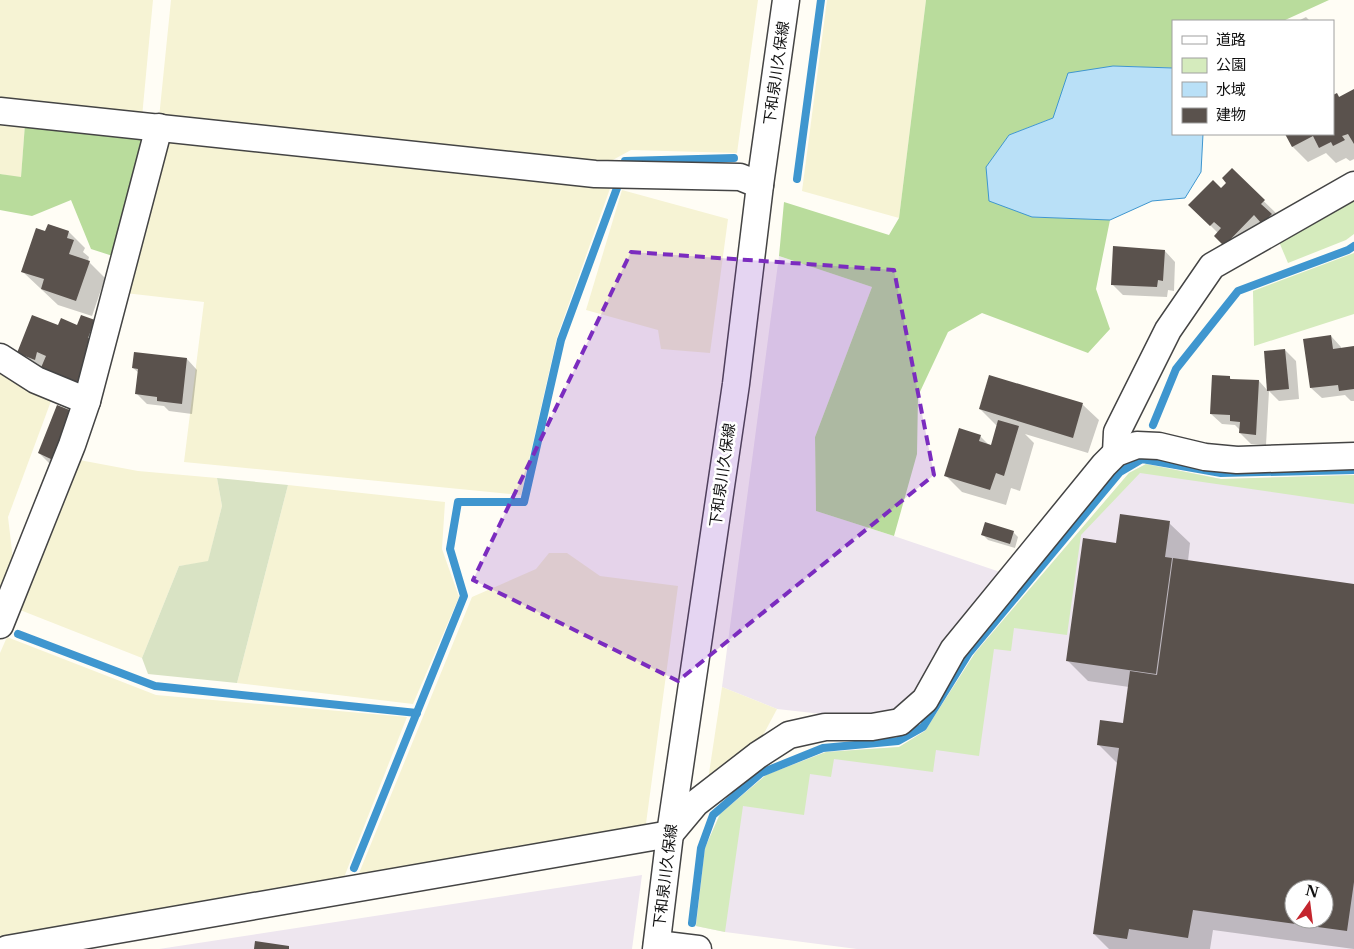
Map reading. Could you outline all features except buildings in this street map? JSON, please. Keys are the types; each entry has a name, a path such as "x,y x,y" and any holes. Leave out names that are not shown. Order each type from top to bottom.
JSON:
{"street":[{"name":"下和泉川久保線","path":"656,946 670,834 736,384 760,185 786,0"},
{"path":"0,111 595,174 740,177 760,185"},
{"path":"0,625 88,401 159,127"},
{"path":"1116,453 1117,432 1168,330 1212,266 1354,185"},
{"path":"0,357 36,380 88,401"},
{"path":"8,949 670,834 696,804 758,755 789,735 825,727 872,727 900,722 925,700 953,650 1104,465 1116,453 1137,445 1159,446 1205,457 1237,460 1354,456"},
{"path":"656,946 698,949"}],"highlighted area":[{"path":"631,252 894,270 934,475 678,681 473,580"}],"shaded area":[{"path":"0,0 153,0 142,117 0,101"},
{"path":"171,0 758,0 737,153 631,150 600,167 159,118"},
{"path":"827,0 926,0 899,218 802,191"},
{"path":"0,121 25,124 21,178 0,174"},
{"path":"167,139 612,183 557,337 521,495 184,462 204,302 125,293"},
{"path":"622,190 728,219 710,353 661,349 658,330 586,310"},
{"path":"779,256 872,287 815,437 816,511 1003,573 918,690 894,712 868,719 777,709 722,687"},
{"path":"0,370 51,401 8,517 14,568 0,603"},
{"path":"74,459 138,471 217,478 222,506 208,562 179,566 142,658 15,608"},
{"path":"1146,464 1221,479 1354,475 1354,949 857,949 725,932 696,926 705,848 720,814 766,775 826,752 899,747 925,731 975,653 1129,473"},
{"path":"288,485 445,502 442,549 459,597 413,704 237,683"},
{"path":"549,553 567,553 600,576 678,586 645,831 357,878 472,597 536,569"},
{"path":"7,637 156,695 407,717 343,880 0,936 0,653"},
{"path":"722,687 777,709 760,741 708,780"},
{"path":"642,875 632,949 159,949"}],"green space":[{"path":"926,0 1329,0 1285,20 1172,20 1172,68 1113,66 1053,118 1009,135 1032,217 1110,220 1096,289 1110,329 1088,353 982,313 948,332 918,396 917,454 894,536 816,511 815,437 872,287 779,256 784,202 889,235 899,218"},
{"path":"25,124 146,140 119,258 91,249 71,200 32,216 0,210 0,174 21,177"},
{"path":"1354,190 1354,234 1346,240 1288,263 1277,237"},
{"path":"1354,253 1354,314 1254,346 1253,291"},
{"path":"1146,464 1221,479 1354,475 1354,504 1140,473 1081,535 1067,635 1014,628 1011,651 994,649 979,756 936,750 933,772 834,759 831,777 810,774 804,815 743,806 725,932 696,926 705,848 720,814 766,775 826,752 899,747 925,731 975,653 1129,473"},
{"path":"217,478 288,485 237,683 148,674 142,658 179,566 208,561 222,506"}],"water":[{"path":"1113,66 1172,68 1172,135 1203,135 1201,172 1185,198 1152,201 1110,220 1032,217 989,201 986,167 1009,135 1053,118 1068,73"}],"waterway":[{"path":"797,179 821,0"},
{"path":"625,161 734,158"},
{"path":"354,868 464,596 450,549 458,502 524,502 561,340 617,188"},
{"path":"1153,425 1176,369 1238,291 1348,250 1354,246"},
{"path":"692,923 701,848 713,815 761,773 823,748 898,741 923,727 969,653 1120,472 1142,459 1221,473 1354,470"},
{"path":"18,634 155,686 417,713"}]}
